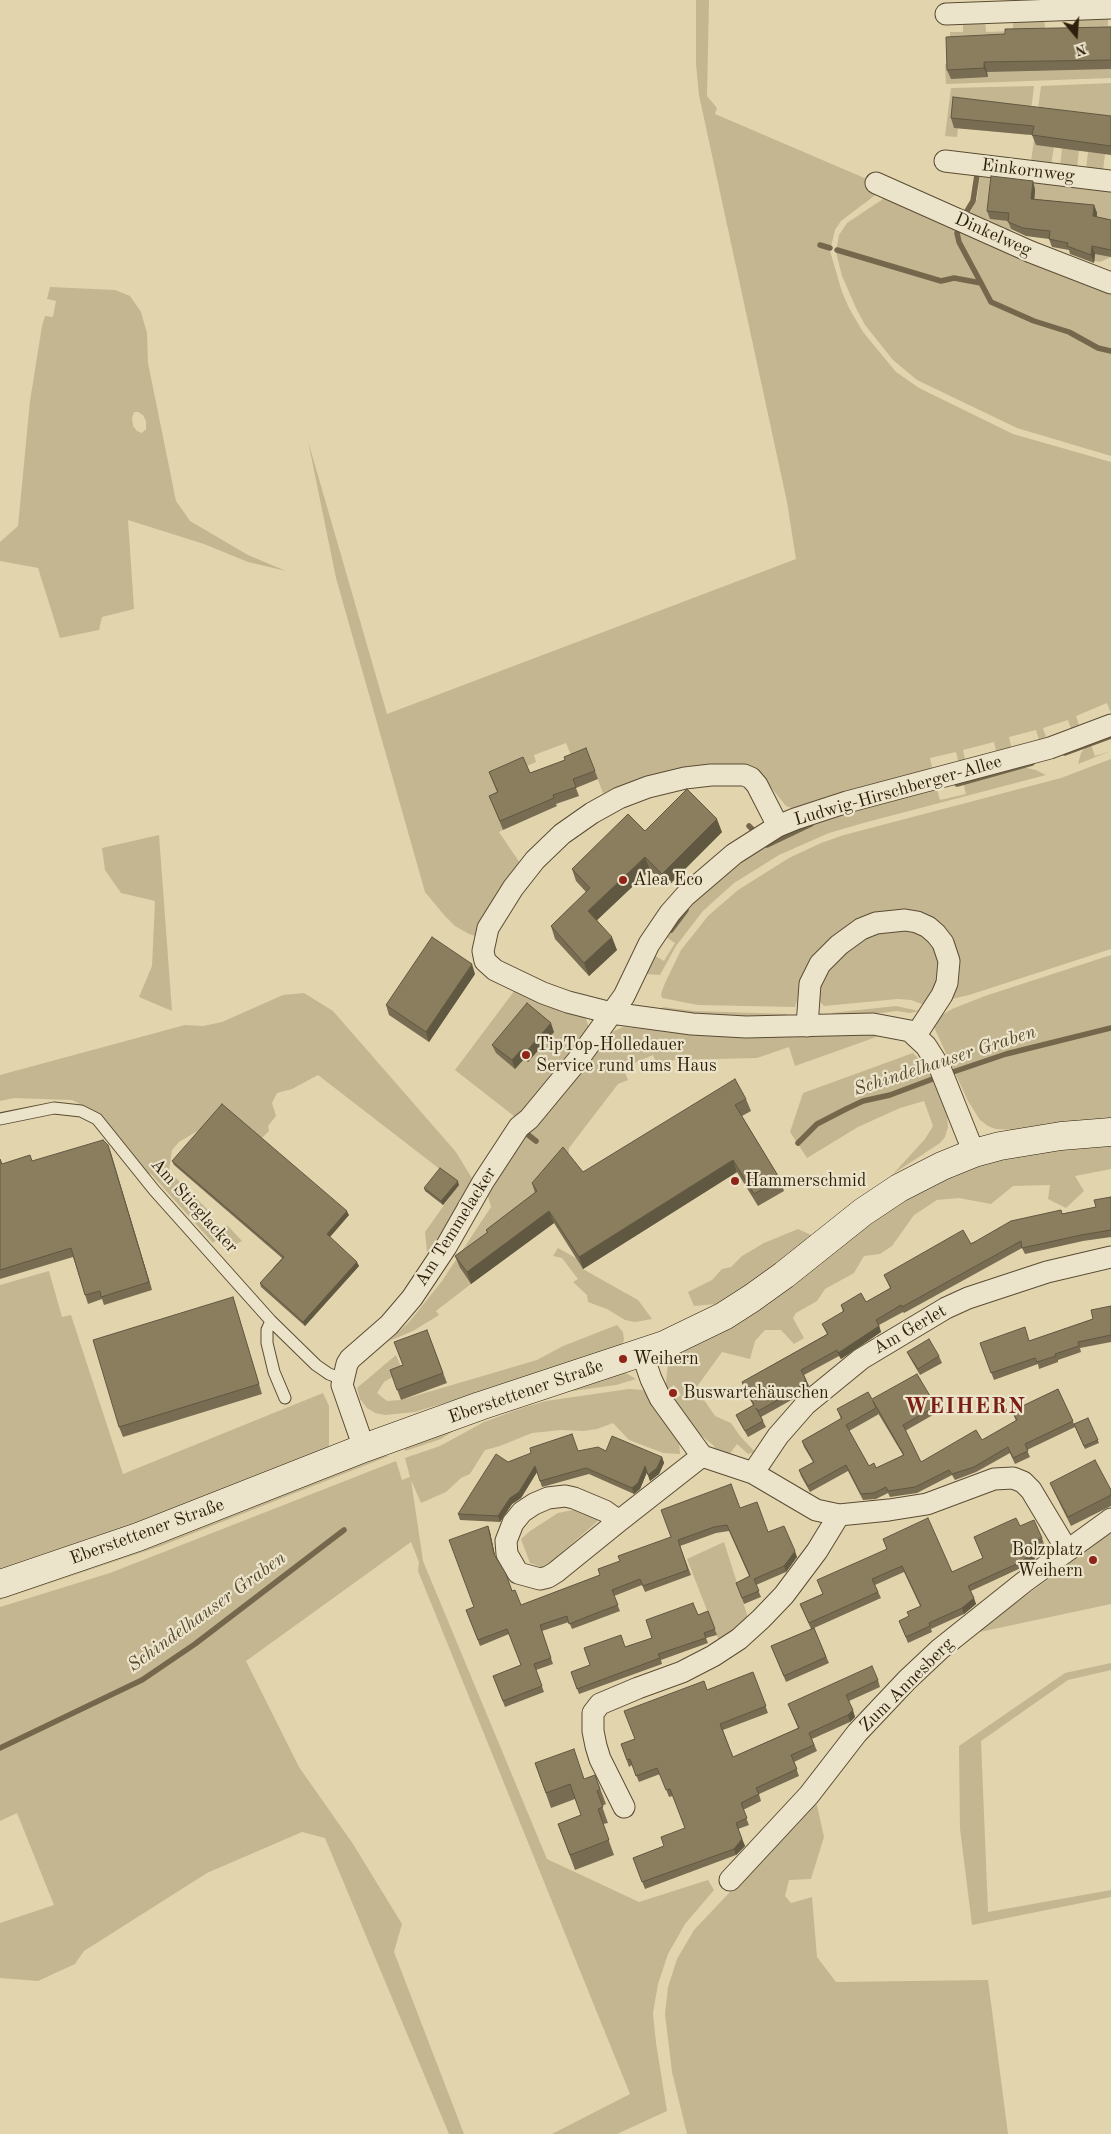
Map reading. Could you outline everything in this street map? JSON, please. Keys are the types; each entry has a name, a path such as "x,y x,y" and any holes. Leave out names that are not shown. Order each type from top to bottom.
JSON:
{"main road":[{"name":"Eberstettener Straße","path":"0,1584 138,1537 364,1448 480,1406 664,1345 724,1316 778,1280 863,1212 899,1188 942,1166 974,1153 1000,1146 1061,1136 1111,1132"}],"street":[{"path":"946,14 1111,8"},
{"name":"Einkornweg","path":"945,161 1111,181"},
{"name":"Dinkelweg","path":"876,183 1031,252 1111,283"},
{"name":"Ludwig-Hirschberger-Allee","path":"611,1013 630,987 641,959 658,928 685,896 734,854 778,826 847,802 1050,748 1111,724"},
{"path":"778,826 763,794 751,778 735,774 698,776 654,786 612,802 592,813 562,834 535,860 512,888 488,928 483,951 485,961 495,970 543,993 568,1002 611,1013 692,1024 746,1027 873,1024 900,1028 916,1035 926,1046 943,1076 974,1153"},
{"path":"807,1026 810,984 820,964 838,945 862,929 876,923 905,920 917,922 928,927 936,934 943,943 949,961 950,972 945,989 916,1035"},
{"name":"Am Temmelacker","path":"342,1379 350,1359 389,1325 412,1298 462,1222 483,1182 519,1128 530,1119 577,1061 611,1013"},
{"name":"Am Gerlet","path":"753,1473 778,1436 806,1404 829,1383 874,1351 946,1308 968,1298 1038,1274 1111,1256"},
{"path":"642,1352 660,1398 702,1456 753,1473 816,1510 839,1516 927,1504 989,1480 1013,1478 1023,1482 1031,1490 1067,1550"},
{"path":"342,1379 343,1391 364,1448"},
{"path":"619,1521 605,1512 574,1498 564,1496 548,1498 522,1512 514,1523 506,1541 507,1554 518,1573 540,1579 548,1576 564,1566 702,1456"},
{"path":"624,1807 600,1759 593,1731 593,1713 600,1704 682,1672 713,1656 738,1639 761,1620 784,1595 839,1516"},
{"name":"Zum Annesberg","path":"730,1880 809,1795 857,1734 907,1680 961,1632 1067,1550 1111,1519"}],"lane":[{"name":"Am Stieglacker","path":"0,1119 54,1108 81,1112 97,1119 154,1190 271,1320 316,1364 329,1374 342,1379"},
{"path":"271,1320 266,1330 267,1343 274,1372 285,1398"}],"shaded area":[{"path":"696,0 709,0 707,96 717,108 715,114 876,183 878,193 841,221 835,230 830,251 842,292 849,308 863,332 896,372 919,388 1013,434 1111,462 1111,714 1107,703 1076,716 1080,728 1072,732 1068,720 1043,728 1047,740 1040,743 1036,730 1009,737 1012,750 997,755 994,742 963,750 966,763 959,764 956,752 930,758 933,771 797,810 786,806 763,777 745,767 733,764 702,765 638,780 603,793 589,757 574,762 566,743 534,755 536,762 493,781 501,800 492,804 503,830 499,832 522,866 478,937 455,926 425,892 336,578 308,441 387,714 796,559 787,502 699,95 696,64"},
{"path":"1108,12 1108,26 1111,26 1111,78 946,84 945,64 950,64 950,32 963,32 963,17 985,17 986,32 1013,31 1013,15 1044,14 1045,30 1074,28 1074,14"},
{"path":"1111,83 1111,131 1054,147 1051,165 1031,162 1041,86"},
{"path":"1034,86 1028,135 958,128 957,137 945,136 951,88"},
{"path":"1062,148 1079,150 1077,168 1060,166"},
{"path":"1088,152 1105,154 1103,171 1086,169"},
{"path":"982,173 1111,187 1111,257 1100,262 1094,261 1097,213 1033,208 1035,189 1012,221 1010,234 969,215 977,199"},
{"path":"886,197 1111,292 1111,456 1017,428 917,380 893,360 865,325 856,308 842,276 836,252 839,235 847,223"},
{"path":"50,287 115,290 130,296 141,312 147,333 148,363 176,501 190,521 248,555 286,571 248,562 204,544 128,520 134,609 102,617 99,630 60,638 38,568 0,561 0,542 18,526 30,401 42,326 45,316 53,317 56,301 47,299","holes":["134,412 143,415 146,421 146,429 142,433 133,426 132,418"]},
{"path":"1091,745 1095,756 1111,751 1078,764 1081,753 1086,746"},
{"path":"1111,759 1111,949 969,995 947,1000 956,959 891,913 805,976 795,1007 698,1005 662,998 661,994 665,983 681,950 708,916 738,890 789,858 844,835 1061,778"},
{"path":"1022,767 1036,770 1046,775 829,833 779,855 734,883 703,911 676,946 660,975 646,974 654,955 664,961 675,943 666,937 692,902 729,870 768,844 812,824 845,813 937,789 940,800 966,794 963,782"},
{"path":"159,835 172,1011 139,997 152,966 155,901 121,893 105,870 102,848"},
{"path":"898,927 923,934 938,948 943,972 927,1006 911,1000 898,999 824,1006 820,1002 818,991 827,968 865,936"},
{"path":"1111,955 1111,1124 1015,1130 996,1129 980,1120 968,1101 933,1025 934,1020 952,1009 985,996"},
{"path":"515,990 585,1016 589,1028 519,1120 455,1070"},
{"path":"304,993 333,1011 456,1152 473,1180 471,1195 427,1252 425,1232 459,1184 318,1075 292,1089 277,1093 272,1103 276,1116 268,1126 269,1131 261,1139 204,1127 179,1142 172,1150 169,1171 210,1212 206,1220 217,1231 224,1225 228,1226 242,1241 232,1246 221,1236 213,1243 151,1174 142,1172 122,1143 92,1110 72,1100 14,1098 0,1101 0,1075 185,1025 203,1026 222,1022 283,995"},
{"path":"896,1006 919,1011 910,1013 897,1011 850,1017 831,1013"},
{"path":"663,1007 694,1011 788,1014 782,1017 760,1020 660,1010"},
{"path":"623,1027 730,1037 882,1035 795,1066 789,1047 757,1058 674,1060 658,1067 653,1055 623,1068 628,1080 618,1084 569,1148 568,1159 536,1195 534,1193 460,1269 471,1284 436,1311 439,1315 413,1331 389,1341 410,1321 442,1281 491,1207 488,1196 527,1130 534,1127 610,1033"},
{"path":"913,1053 931,1072 947,1114 948,1127 945,1137 940,1143 893,1174 925,1139 933,1126 924,1101 900,1108 858,1127 807,1158 790,1132 803,1093"},
{"path":"1111,1140 1111,1169 1075,1176 1084,1191 1066,1208 1048,1199 1050,1185 1013,1186 991,1204 959,1198 937,1200 914,1215 892,1246 880,1254 864,1256 854,1273 825,1289 817,1301 796,1313 793,1318 804,1338 794,1344 781,1330 765,1330 755,1341 750,1359 722,1352 696,1388 715,1416 731,1423 755,1452 748,1454 737,1444 729,1455 718,1457 714,1446 696,1431 673,1401 681,1395 674,1385 665,1391 669,1354 911,1191 997,1158"},
{"path":"798,1229 816,1237 752,1286 716,1304 694,1306 688,1292 712,1280 722,1269 731,1267 742,1256 764,1243"},
{"path":"558,1248 576,1258 583,1269 638,1300 652,1319 635,1322 625,1320 607,1309 588,1302 587,1295 573,1282 578,1279 562,1258 553,1256"},
{"path":"49,1271 62,1317 71,1315 123,1474 323,1393 329,1406 329,1446 321,1454 216,1495 0,1572 0,1285"},
{"path":"617,1325 623,1332 624,1340 620,1349 415,1412 385,1415 375,1413 367,1408 360,1399 357,1388 396,1355 403,1371 384,1382 377,1393 387,1401 401,1400 537,1360 563,1346"},
{"path":"624,1372 636,1379 616,1385 551,1394"},
{"path":"629,1389 643,1390 647,1395 679,1441 680,1454 663,1453 629,1440 613,1423 597,1429 583,1431 561,1430 532,1433 485,1450 470,1474 461,1478 446,1492 421,1503 411,1480 423,1561 547,1859 639,1902 708,1880 714,1890 685,1924 668,1954 658,1984 653,2013 667,2111 617,2134 552,2134 630,2094 418,1571 419,1562 411,1542 246,1661 299,1767 353,1844 402,1924 394,1952 464,2134 449,2134 325,1838 302,1832 207,1873 84,1951 75,1964 38,1981 0,1978 0,1923 54,1905 17,1813 0,1821 0,1607 110,1573 396,1461 402,1480 410,1477 405,1458 440,1446 484,1422 522,1408 546,1401"},
{"path":"458,1428 441,1439 405,1451 405,1447"},
{"path":"382,1455 389,1456 161,1546 0,1600 0,1595"},
{"path":"573,1510 586,1511 599,1520 552,1561 541,1567 530,1563 521,1539 558,1513"},
{"name":"Bolzplatz Weihern","path":"1111,1533 1111,1604 975,1633"},
{"path":"724,1542 750,1624 721,1646 687,1559"},
{"path":"1111,1663 1111,1670 1068,1680 981,1741 988,1912 1111,1890 1111,1897 972,1925 960,1829 959,1746 1065,1673"},
{"path":"816,1801 824,1837 811,1879 789,1880 785,1896 791,1903 812,1897 817,1957 836,1982 988,1980 1008,2134 687,2134 672,2072 665,2014 668,1987 677,1959 694,1930"}],"building":[{"path":"1111,27 1111,60 984,62 984,68 947,70 946,37 1005,34 1005,29"},
{"path":"953,97 1111,116 1111,146 1032,135 1034,126 951,118"},
{"path":"991,176 1033,181 1031,199 1094,205 1093,216 1111,220 1111,250 1092,246 1091,255 1067,246 1068,243 1049,239 1050,231 1023,228 1008,222 1009,213 987,211"},
{"path":"586,748 595,771 573,779 576,787 553,795 554,798 500,821 489,796 498,792 489,772 523,757 530,773 565,760 564,757"},
{"path":"687,789 717,819 662,874 645,857 588,911 612,937 584,963 551,926 590,888 572,869 628,814 645,831"},
{"path":"432,937 472,964 426,1032 386,1005"},
{"path":"527,1003 551,1023 525,1053 521,1050 512,1060 492,1045"},
{"path":"735,1079 746,1099 735,1105 780,1179 754,1194 733,1160 579,1257 549,1211 467,1272 455,1256 488,1232 486,1230 537,1191 532,1183 563,1147 583,1172"},
{"path":"222,1104 347,1211 327,1234 357,1262 303,1322 260,1283 284,1257 172,1161"},
{"path":"103,1140 108,1145 149,1282 101,1297 100,1291 85,1295 71,1248 0,1270 0,1159 2,1164 30,1155 32,1161"},
{"path":"440,1168 458,1181 441,1201 424,1188"},
{"path":"1111,1197 1111,1230 1022,1248 1021,1241 902,1307 901,1305 876,1320 879,1326 838,1353 837,1350 801,1370 806,1380 792,1392 758,1411 756,1408 763,1421 745,1431 736,1415 754,1405 742,1382 828,1334 822,1324 844,1311 841,1305 861,1293 866,1302 891,1288 884,1275 963,1230 971,1244 1011,1221 1061,1210 1062,1214 1096,1207 1094,1200"},
{"path":"233,1297 259,1384 119,1427 93,1340"},
{"path":"1111,1306 1111,1335 1078,1342 1079,1346 1055,1354 1056,1356 1037,1362 1035,1358 991,1373 980,1343 1025,1327 1029,1341 1093,1319 1091,1310"},
{"path":"427,1330 443,1373 397,1390 390,1370 403,1365 394,1342"},
{"path":"929,1339 939,1356 918,1369 907,1352"},
{"path":"917,1374 936,1406 903,1425 921,1462 976,1430 982,1440 1017,1420 1012,1411 1058,1389 1073,1421 1025,1444 1028,1451 1013,1458 1008,1447 974,1467 952,1474 949,1470 915,1487 888,1491 886,1487 874,1493 861,1494 846,1465 808,1486 799,1470 814,1462 802,1441 842,1418 837,1409 868,1392 872,1399","holes":["873,1401 904,1455 876,1468 874,1463 869,1466 846,1425 876,1408"]},
{"path":"1088,1418 1098,1440 1084,1446 1074,1424"},
{"path":"572,1434 578,1451 598,1447 606,1451 612,1436 662,1457 657,1468 648,1475 645,1466 638,1483 632,1488 586,1468 540,1481 535,1466 519,1492 510,1498 498,1516 458,1514 496,1454 508,1462 531,1453 530,1448"},
{"path":"1095,1460 1111,1490 1111,1495 1068,1517 1050,1483"},
{"path":"731,1484 740,1508 757,1502 768,1532 784,1526 795,1551 784,1566 754,1579 759,1591 742,1598 736,1583 750,1576 727,1525 714,1527 678,1540 688,1570 643,1586 640,1579 612,1590 618,1605 569,1624 567,1616 540,1625 551,1658 534,1664 542,1686 503,1701 493,1676 521,1665 507,1629 478,1640 466,1610 474,1607 449,1540 488,1526 494,1554 506,1574 512,1591 515,1590 521,1605 600,1575 598,1569 620,1561 618,1556 671,1537 661,1510"},
{"path":"928,1518 952,1572 983,1558 974,1537 1016,1518 1020,1526 1034,1520 1042,1538 1028,1544 1032,1553 1021,1562 968,1586 974,1598 962,1608 929,1623 930,1626 906,1637 899,1621 909,1616 907,1612 921,1606 902,1566 872,1579 878,1592 809,1623 800,1604 823,1594 817,1580 887,1549 883,1539"},
{"path":"693,1603 698,1615 708,1611 715,1629 704,1633 706,1638 658,1654 660,1658 577,1689 571,1672 590,1665 584,1648 621,1635 625,1647 652,1638 646,1620"},
{"path":"814,1628 826,1657 784,1676 771,1646"},
{"path":"872,1666 878,1680 846,1695 853,1710 848,1715 809,1733 814,1745 791,1755 797,1769 756,1788 759,1794 741,1803 747,1818 736,1823 742,1839 734,1849 642,1882 633,1858 664,1846 661,1837 685,1828 670,1789 666,1790 657,1768 636,1776 630,1759 627,1760 621,1744 635,1739 624,1711 704,1681 707,1690 753,1672 766,1706 720,1724 733,1757 799,1728 788,1704"},
{"path":"574,1749 584,1779 595,1775 600,1789 597,1791 603,1807 598,1809 609,1840 570,1855 558,1824 581,1815 570,1784 546,1793 535,1763"}],"waterway":[{"path":"981,170 977,175 973,201 957,233 959,242 981,283"},
{"path":"820,245 830,248"},
{"path":"837,250 941,281 954,278 981,283 991,302 1034,321 1069,332 1098,348 1111,351"},
{"path":"1065,753 1111,736"},
{"path":"957,784 1032,763"},
{"path":"767,845 811,824"},
{"path":"749,826 758,835"},
{"path":"671,930 686,910"},
{"name":"Schindelhauser Graben","path":"947,1074 1006,1054 1111,1028"},
{"name":"Schindelhauser Graben","path":"798,1143 817,1124 846,1109 863,1101 890,1095 938,1077"},
{"path":"522,1130 536,1141"},
{"name":"Schindelhauser Graben","path":"0,1748 142,1680 195,1644 344,1530"}],"place":[{"name":"Alea Eco","path":"623,880"},
{"name":"TipTop-Holledauer Service rund ums Haus","path":"526,1055"},
{"name":"Hammerschmid","path":"735,1181"},
{"name":"Weihern","path":"623,1359"},
{"name":"Buswartehäuschen","path":"673,1393"},
{"name":"Bolzplatz Weihern","path":"1093,1560"}],"district":[{"name":"WEIHERN","path":"965,1407"}]}
